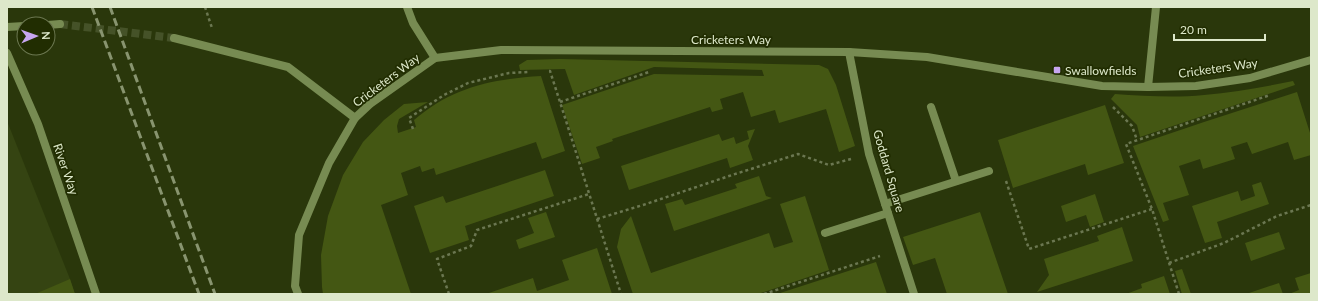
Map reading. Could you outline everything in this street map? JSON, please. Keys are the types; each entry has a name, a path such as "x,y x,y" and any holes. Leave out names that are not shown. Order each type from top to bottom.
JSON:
{"street":[{"path":"407,7 413,23 435,58"},
{"path":"1148,87 1156,7"},
{"path":"56,24 60,24"},
{"path":"174,38 288,67 355,118"},
{"name":"Cricketers Way","path":"298,294 295,286 299,235 329,163 355,118 370,104 435,58 501,50 849,52 927,57 1102,86 1148,87 1196,86 1250,78 1311,60"},
{"name":"Goddard Square","path":"849,52 868,154 914,294"},
{"name":"River Way","path":"7,53 38,124 96,294"},
{"path":"931,107 956,181"},
{"path":"885,204 989,171"},
{"path":"825,233 888,213"}],"path":[{"path":"205,7 213,28"},
{"path":"543,71 550,71 621,294"},
{"path":"560,102 654,71"},
{"path":"413,128 408,118 444,94 468,82 509,73 529,72"},
{"path":"1180,294 1152,209 1126,144 1273,94"},
{"path":"597,219 798,154 829,165 868,154"},
{"path":"989,171 1001,167 1028,250 1152,209"},
{"path":"449,294 437,259 472,246 477,230 589,194"},
{"path":"1169,263 1224,243 1277,216 1311,205"},
{"path":"764,294 900,250"}],"shaded area":[{"path":"559,59 819,65 828,69 836,85 855,146 839,152 826,109 779,123 775,110 751,117 743,92 720,99 723,109 712,112 710,107 612,139 613,141 596,147 600,158 582,164 562,105 654,74 764,76 762,70 654,67 574,95 565,69 520,70 519,65 527,60"},
{"path":"541,76 565,151 542,159 536,142 436,175 434,168 422,172 420,166 401,173 408,195 381,205 411,294 323,294 321,255 328,216 343,175 363,142 384,120 404,104 428,102 399,119 397,126 398,133 416,127 414,120 428,109 458,92 489,83 523,77"},
{"path":"1293,81 1295,85 1140,137 1137,125 1111,99 1115,94 1171,97 1204,95"},
{"path":"1297,92 1311,136 1311,155 1294,160 1288,142 1252,154 1247,142 1231,147 1235,159 1203,169 1200,159 1179,166 1189,195 1163,203 1169,220 1163,222 1133,146"},
{"path":"1105,105 1124,163 1088,175 1085,164 1013,188 998,140"},
{"path":"7,121 70,279 75,294 7,294"},
{"path":"755,129 748,146 753,160 730,168 727,158 629,190 621,166 719,134 722,141 734,137 736,144 749,139 747,131"},
{"path":"545,170 554,196 465,226 469,240 430,253 414,206 443,196 446,203"},
{"path":"759,176 766,196 772,198 674,231 665,204 682,199 685,205 737,188 735,184"},
{"path":"1261,182 1269,204 1217,222 1222,238 1205,243 1192,206 1238,191 1241,201 1255,196 1252,185"},
{"path":"1095,194 1104,222 1090,227 1086,215 1066,222 1061,206"},
{"path":"805,196 829,270 758,294 633,294 617,247 621,229 631,216 651,273 769,233 774,248 793,242 780,204"},
{"path":"546,212 555,237 519,249 516,240 534,233 528,218"},
{"path":"980,212 1008,294 947,294 935,258 913,265 903,237"},
{"path":"1122,227 1133,261 1037,292 1049,275 1044,259 1099,241 1097,236"},
{"path":"1279,232 1285,249 1251,261 1245,243"},
{"path":"597,248 612,294 486,294 533,278 537,291 569,280 562,260"},
{"path":"876,262 887,294 777,294"},
{"path":"1182,269 1191,294 1182,294 1175,271"},
{"path":"1311,273 1311,294 1289,294 1299,290 1295,278"},
{"path":"1164,276 1170,294 1126,294 1142,288 1141,284"},
{"path":"70,279 75,294 35,294"},
{"path":"1279,283 1283,294 1246,294"}],"tunnel":[{"path":"60,24 174,38"}],"railway":[{"path":"92,7 199,294"},
{"path":"110,7 215,294"}],"place":[{"name":"Swallowfields","path":"1057,70"}]}
